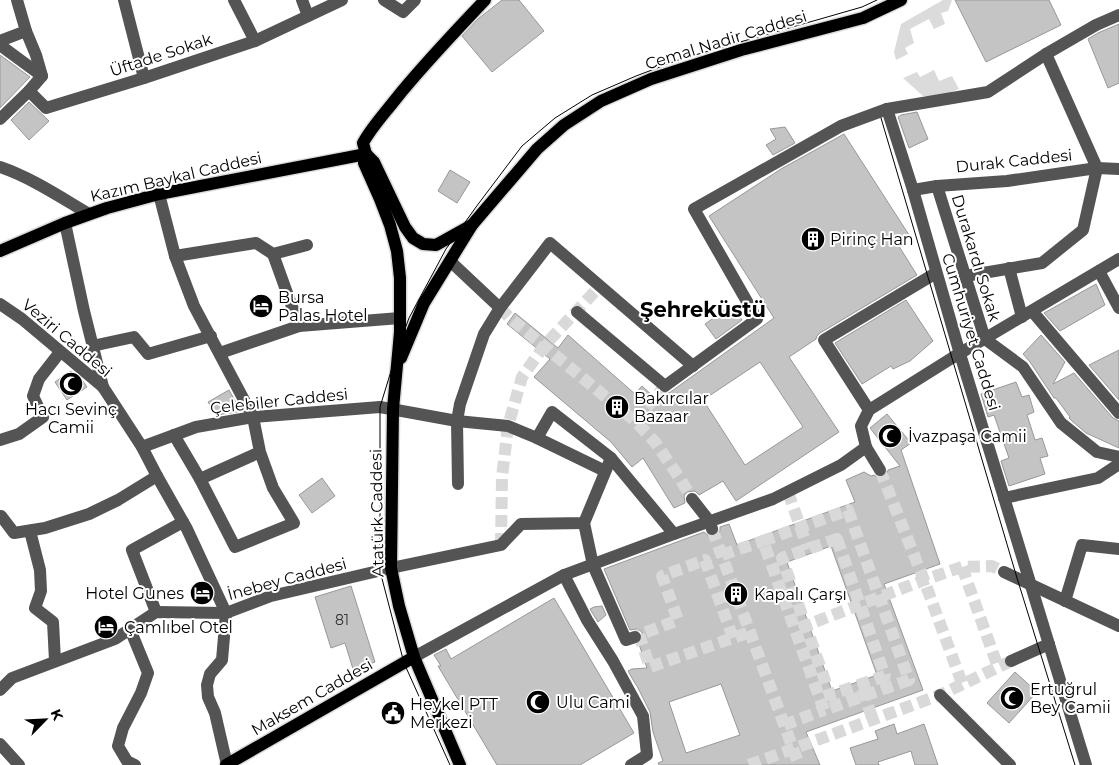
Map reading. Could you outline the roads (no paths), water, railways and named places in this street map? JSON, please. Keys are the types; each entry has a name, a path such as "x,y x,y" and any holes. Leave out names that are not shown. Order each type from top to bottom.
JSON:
{"main road":[{"path":"472,225 436,245 423,244 413,238 405,227 374,162 366,154 363,144 367,135 421,68 484,0"},
{"name":"Cemal Nadir Caddesi","path":"396,369 424,303 472,225 537,150 564,126 602,101 659,76 741,50 863,18 901,0"},
{"path":"366,154 364,163 390,225 397,251 400,278 400,318 396,369"},
{"name":"Kazım Baykal Caddesi","path":"0,251 89,214 159,194 366,154"},
{"name":"Atatürk Caddesi","path":"396,369 393,409 391,568 399,606 414,657 460,765"},
{"name":"Maksem Caddesi","path":"226,765 414,657"}],"street":[{"path":"17,0 42,76"},
{"path":"124,0 144,78"},
{"path":"234,0 255,41"},
{"path":"302,0 308,16"},
{"name":"Üftade Sokak","path":"29,91 46,108 255,41 342,0"},
{"path":"384,0 404,12 415,0"},
{"path":"577,312 665,386 757,319 694,209 841,126 887,109 988,92 1046,54 1096,25 1119,15"},
{"path":"0,41 26,31"},
{"path":"0,45 42,76"},
{"path":"965,276 1042,263 1083,230 1097,168 1046,54"},
{"path":"0,119 42,76"},
{"name":"Cumhuriyet Caddesi","path":"887,109 913,190 956,356 1004,498 1086,765"},
{"path":"0,167 36,182 89,214"},
{"name":"Durak Caddesi","path":"913,190 937,186 1007,181 1097,168 1119,169"},
{"name":"Durakardı Sokak","path":"937,186 985,340"},
{"path":"159,194 175,256 194,306 253,417 260,452 273,488 294,523 235,547 200,479 174,435"},
{"path":"65,223 103,387"},
{"path":"175,256 256,243 273,254 299,326"},
{"path":"458,484 457,421 462,397 484,334 500,308 550,243 693,366"},
{"path":"273,254 307,245"},
{"path":"450,260 500,308"},
{"path":"880,470 866,447 861,426 869,410 956,356 1119,260"},
{"path":"1008,268 1027,314 1119,414"},
{"path":"1099,271 1119,308"},
{"path":"869,410 824,340 936,273"},
{"name":"Veziri Caddesi","path":"0,304 22,319 103,387 142,447 183,522 226,613"},
{"path":"220,353 299,326 400,318"},
{"path":"92,346 134,337 148,354 211,336"},
{"path":"985,340 1023,367 1061,423 1097,452 1119,457"},
{"path":"0,440 19,434 43,417 34,396 39,380 60,352"},
{"name":"Çelebiler Caddesi","path":"142,447 196,427 253,417 380,408 457,421 508,426 605,471"},
{"path":"537,438 552,412 611,458 674,534"},
{"path":"414,657 564,575 674,534 711,525 773,500 841,465 866,447"},
{"path":"200,479 260,452"},
{"path":"611,458 584,523 593,565 626,640 635,636"},
{"path":"1004,498 1098,478 1119,464"},
{"path":"0,516 14,533 45,528 89,514 118,500 157,476"},
{"path":"692,499 711,525"},
{"path":"0,690 12,678 115,638 156,612 132,550 183,522"},
{"name":"İnebey Caddesi","path":"156,612 226,613 271,596 501,545 521,524 584,523"},
{"path":"30,531 40,570 41,591 35,608 53,622 55,661"},
{"path":"1065,601 1082,545 1119,549"},
{"path":"1004,572 1119,626"},
{"path":"564,575 587,620 617,667 643,716 647,755 630,765"},
{"path":"226,613 222,660 210,674 207,685 208,697 215,713 226,765"},
{"path":"130,629 148,673 141,693 123,728 118,746 127,761 135,765"},
{"path":"1011,661 1049,644"},
{"path":"940,695 1010,765"},
{"path":"0,744 19,765"}],"tunnel":[{"path":"501,545 502,477 508,426 522,377 544,346 600,286"},
{"path":"500,308 635,421 655,442 692,499"},
{"path":"635,421 665,386"},
{"path":"880,470 924,580 963,686"},
{"path":"788,492 808,549"},
{"path":"848,510 909,680 824,710 763,541 848,510"},
{"path":"712,529 799,765"},
{"path":"837,539 885,676 830,695 782,558 837,539"},
{"path":"722,555 763,541"},
{"path":"733,638 705,560 662,576 678,620 639,635 650,667 750,632"},
{"path":"799,628 962,567 992,566 1004,572"},
{"path":"962,567 998,667"},
{"path":"749,765 940,695 1011,661"},
{"path":"862,689 873,720"},
{"path":"784,725 824,710"}],"tram line":[{"path":"450,765 404,663 380,571 380,407 409,318 446,249 522,146 555,118 592,95 681,59 862,7 877,0"},
{"path":"881,118 1017,578 1075,765"}],"place":[{"name":"Pirinç Han","path":"813,239"},
{"name":"Bursa Palas Hotel","path":"261,306"},
{"name":"Hacı Sevinç Camii","path":"71,384"},
{"name":"Bakırcılar Bazaar","path":"617,407"},
{"name":"İvazpaşa Camii","path":"890,436"},
{"name":"Hotel Gunes","path":"202,593"},
{"name":"Kapalı Çarşı","path":"736,594"},
{"name":"Çamlıbel Otel","path":"106,627"},
{"name":"Ertuğrul Bey Camii","path":"1012,698"},
{"name":"Ulu Cami","path":"538,702"},
{"name":"Heykel PTT Merkezi","path":"393,713"}],"district":[{"name":"Şehreküstü","path":"703,309"}]}
